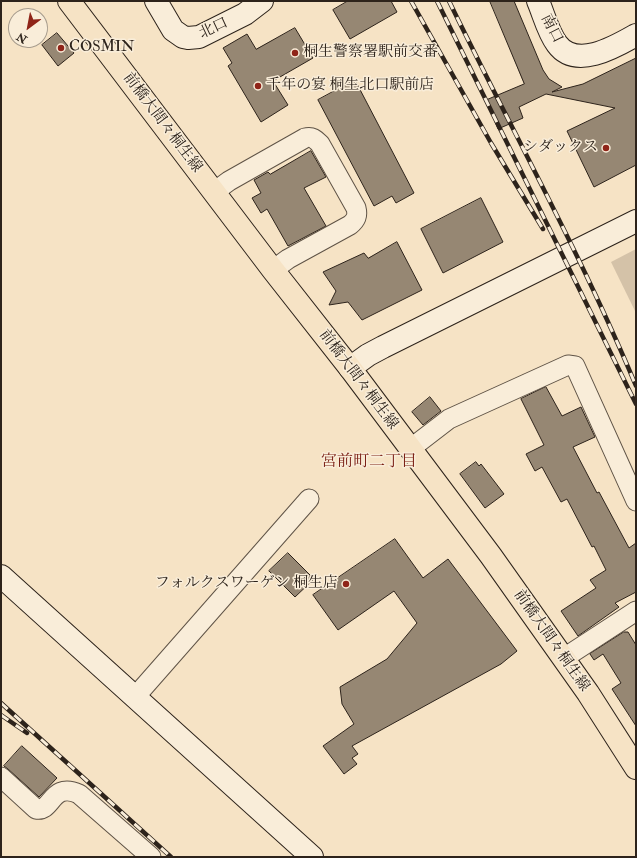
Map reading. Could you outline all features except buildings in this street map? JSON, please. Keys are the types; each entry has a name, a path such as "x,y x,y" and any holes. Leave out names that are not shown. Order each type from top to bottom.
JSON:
{"main road":[{"name":"前橋大間々桐生線","path":"69,1 273,270 350,368 486,550 564,658 636,768"}],"street":[{"name":"北口","path":"156,1 173,30 183,37 188,38 199,37 239,17 255,8 262,1"},
{"name":"南口","path":"538,1 551,34 557,44 571,54 583,56 598,53 636,35"},
{"path":"214,192 229,181 305,138 315,138 320,144 356,208 357,215 355,221 288,259 273,270"},
{"path":"350,368 368,355 383,347 636,221"},
{"path":"410,449 449,419 568,366 575,366 636,501"},
{"path":"135,697 309,499"},
{"path":"1,576 312,857"},
{"path":"564,658 636,611"},
{"path":"1,777 36,809 40,810 44,809 56,794 64,791 73,791 79,794 151,857"}],"shaded area":[{"path":"636,249 636,313 611,262"}],"railway":[{"path":"411,1 491,143 543,229"},
{"path":"437,1 636,404"},
{"path":"449,1 569,240 615,337 636,386"},
{"path":"1,703 171,857"},
{"path":"1,715 27,733"}],"place":[{"name":"COSMIN","path":"61,48"},
{"name":"桐生警察署駅前交番","path":"295,53"},
{"name":"千年の宴 桐生北口駅前店","path":"258,86"},
{"name":"シダックス","path":"606,148"},
{"name":"フォルクスワーゲン 桐生店","path":"346,584"}],"district":[{"name":"宮前町二丁目","path":"369,463"}]}
